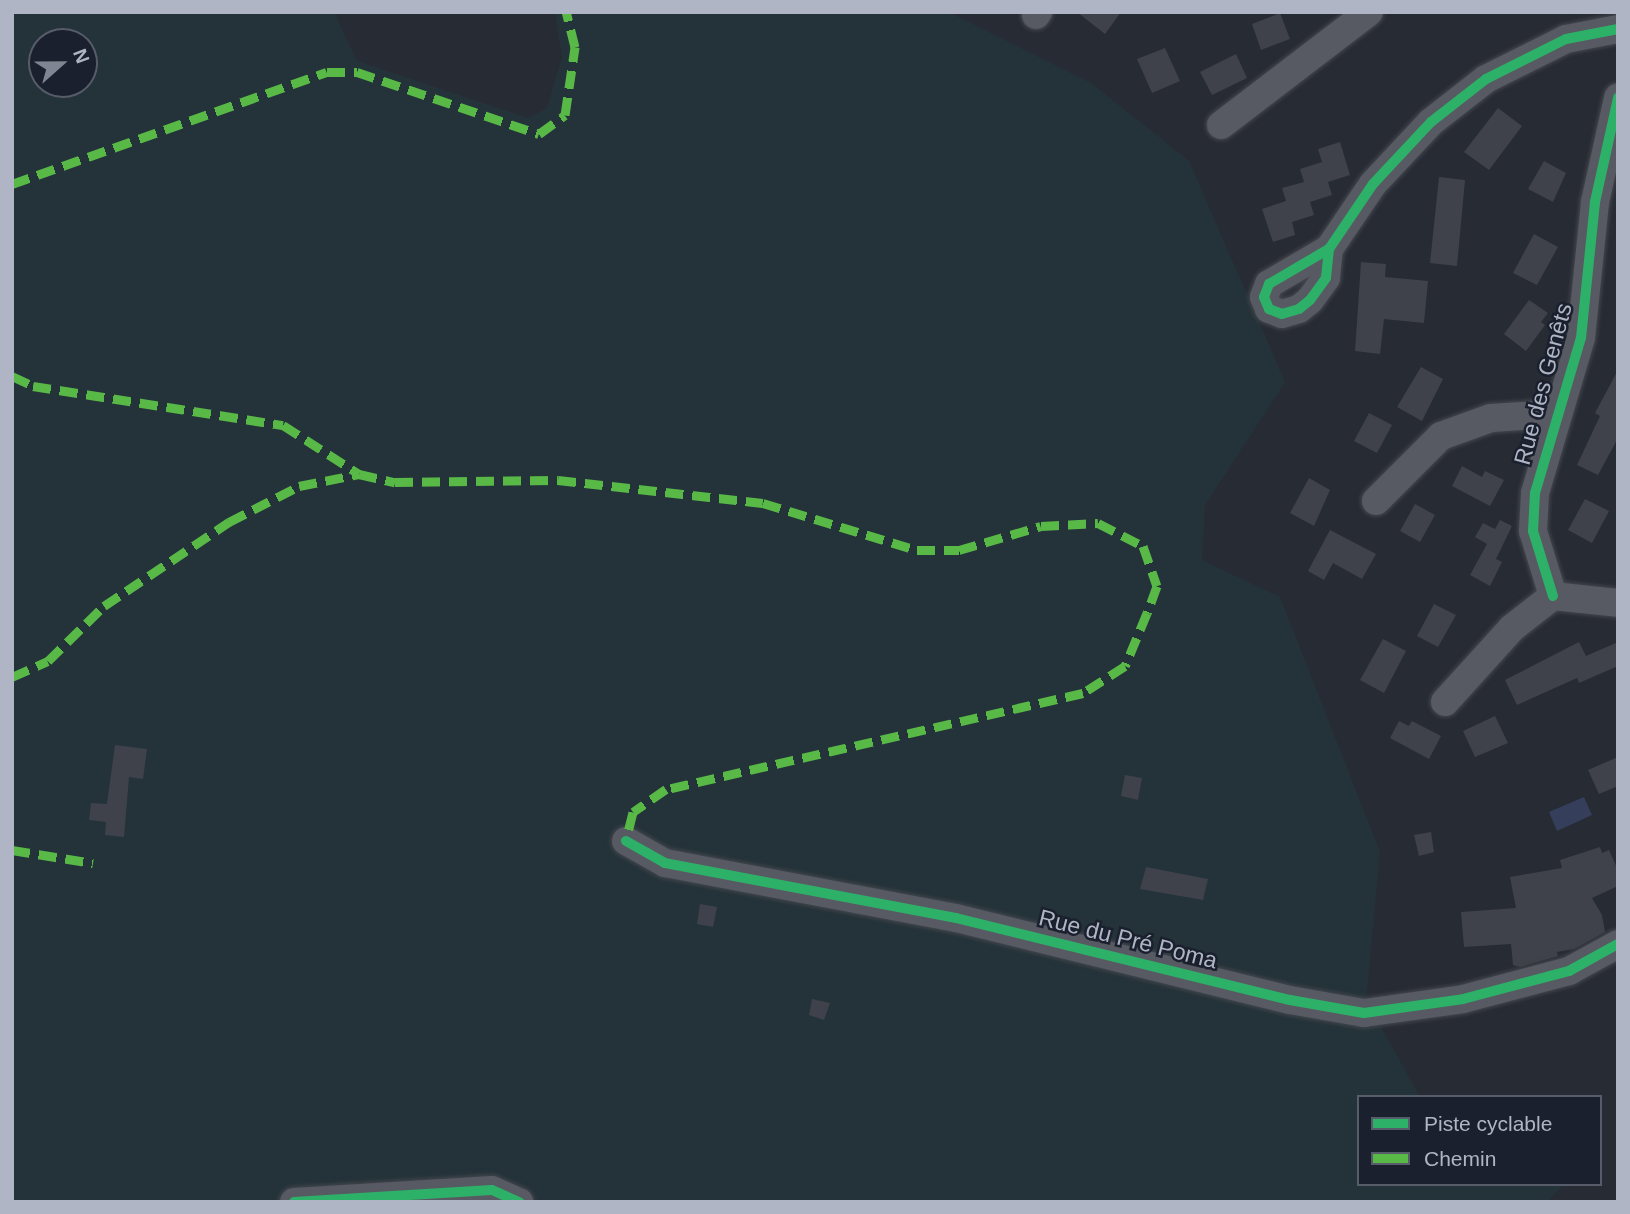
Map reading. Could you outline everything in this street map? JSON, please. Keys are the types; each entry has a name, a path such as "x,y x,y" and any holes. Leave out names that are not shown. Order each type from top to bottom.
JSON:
{"street":[{"path":"1221,125 1369,12"},
{"path":"1329,249 1373,184 1430,122 1486,79 1566,39 1618,29"},
{"name":"Rue des Genêts","path":"1553,596 1533,531 1535,493 1587,311 1595,202 1618,98"},
{"path":"1376,501 1441,436 1491,418 1537,415 1557,419"},
{"path":"1445,702 1466,674 1553,596 1618,603"},
{"name":"Rue du Pré Poma","path":"626,841 665,863 956,918 1290,1000 1364,1013 1463,999 1569,971 1618,944"},
{"path":"294,1202 492,1190 519,1202"}],"shaded area":[{"path":"12,12 334,12 357,61 528,118 547,108 562,57 555,12 949,12 1091,83 1189,161 1285,382 1205,505 1202,560 1280,597 1380,852 1366,1000 1419,1095 1357,1095 1357,1186 1562,1186 1547,1202 12,1202"}],"water":[{"path":"1584,797 1592,815 1557,831 1549,812"}],"building":[{"path":"1077,12 1121,12 1105,34"},
{"path":"1280,13 1290,39 1261,50 1252,24"},
{"path":"1165,48 1180,81 1152,93 1137,59"},
{"path":"1236,54 1247,78 1212,95 1200,72"},
{"path":"1498,108 1522,126 1489,170 1464,152"},
{"path":"1340,142 1350,175 1328,182 1332,195 1310,202 1314,215 1292,222 1295,235 1273,242 1262,209 1286,201 1282,188 1304,182 1300,169 1322,162 1318,149"},
{"path":"1544,161 1566,173 1553,202 1528,189"},
{"path":"1439,177 1465,180 1457,266 1430,263"},
{"path":"1534,234 1558,247 1537,285 1513,273"},
{"path":"1361,262 1386,264 1385,277 1428,281 1424,323 1384,319 1380,354 1355,351"},
{"path":"1529,300 1548,313 1541,322 1545,325 1526,351 1504,334"},
{"path":"1421,367 1443,379 1422,421 1397,407"},
{"path":"1618,370 1618,438 1598,475 1577,465 1600,416 1595,413"},
{"path":"1369,413 1392,425 1377,453 1354,441"},
{"path":"1462,466 1482,477 1485,471 1504,480 1490,506 1452,486"},
{"path":"1309,478 1330,490 1314,526 1290,513"},
{"path":"1585,499 1609,511 1592,543 1568,530"},
{"path":"1415,504 1435,515 1420,542 1400,531"},
{"path":"1500,520 1512,526 1496,559 1502,562 1490,586 1470,575 1487,544 1475,537 1483,523 1495,529"},
{"path":"1330,530 1376,554 1362,579 1333,563 1324,580 1308,571"},
{"path":"1434,604 1456,615 1438,647 1417,636"},
{"path":"1383,639 1406,651 1384,693 1360,680"},
{"path":"1579,642 1586,656 1618,642 1618,666 1579,683 1577,678 1517,705 1505,680"},
{"path":"1495,716 1508,743 1475,757 1463,731"},
{"path":"1399,721 1409,726 1412,721 1441,736 1429,759 1390,738"},
{"path":"115,745 147,749 143,779 129,777 124,837 105,835 106,822 89,820 91,803 107,804"},
{"path":"1618,757 1618,786 1599,794 1588,770"},
{"path":"1125,775 1142,778 1138,800 1121,796"},
{"path":"1431,832 1434,852 1419,856 1414,835"},
{"path":"1600,847 1602,853 1609,850 1618,870 1618,886 1592,898 1602,915 1605,932 1574,949 1557,952 1558,956 1520,967 1513,965 1511,944 1464,947 1461,912 1516,908 1510,877 1562,868 1560,860"},
{"path":"1146,867 1208,879 1203,900 1140,889"},
{"path":"700,904 717,907 713,927 697,924"},
{"path":"812,999 830,1003 824,1020 809,1015"}],"marked path":[{"path":"12,184 327,72 357,72 539,134 565,115 575,47 566,12"},
{"path":"12,376 33,386 283,425 359,474 395,482 558,480 763,503 917,550 959,550 1041,526 1098,523 1143,546 1157,586 1147,613 1125,666 1083,693 666,789 633,812 626,841"},
{"path":"12,677 48,661 104,606 229,522 299,486 359,474"},
{"path":"12,850 93,863"}],"cycle path":[{"path":"1329,249 1326,278 1310,300 1299,309 1282,314 1269,309 1264,297 1269,284 1329,249 1373,184 1431,122 1486,79 1566,39 1618,29"},
{"path":"1553,596 1533,531 1535,493 1581,338 1595,202 1618,98"},
{"path":"626,841 665,863 956,918 1290,1000 1364,1013 1463,999 1569,971 1618,944"},
{"path":"294,1202 492,1190 519,1202"}]}
